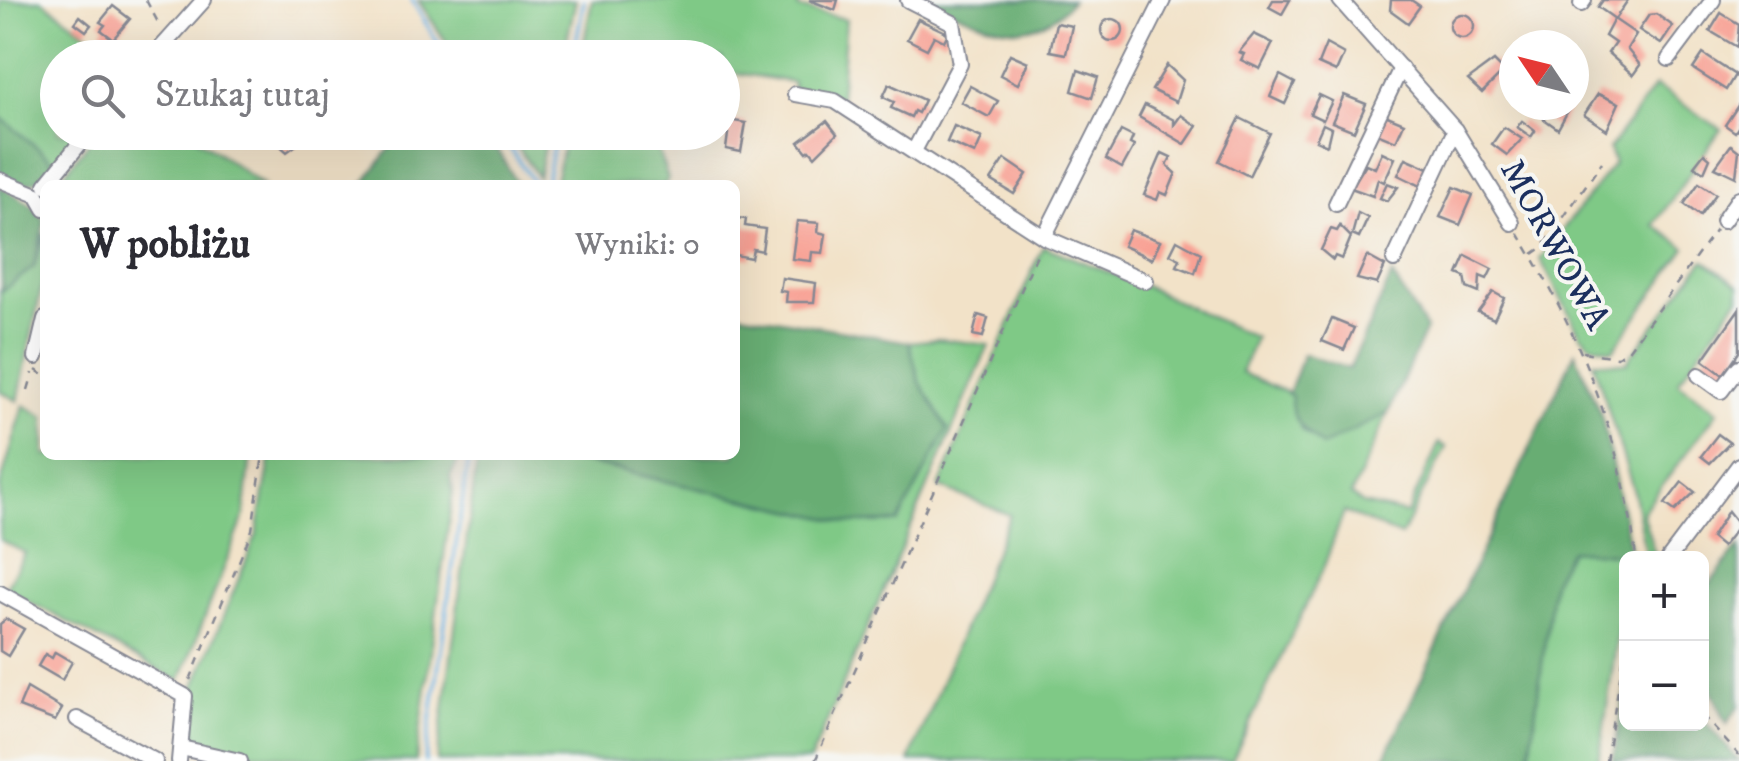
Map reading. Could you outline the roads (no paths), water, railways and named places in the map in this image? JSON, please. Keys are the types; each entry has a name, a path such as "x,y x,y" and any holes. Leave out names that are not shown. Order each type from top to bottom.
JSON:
{"street":[{"path":"168,40 204,0"},
{"path":"1044,237 1163,0"},
{"name":"MORWOWA","path":"1340,0 1455,130 1512,223"},
{"path":"1669,59 1714,0"},
{"path":"914,152 960,64 953,23 916,2"},
{"path":"1336,204 1400,68"},
{"path":"795,94 835,101 1044,237 1146,280"},
{"path":"1394,260 1455,130"},
{"path":"53,180 76,150"},
{"path":"0,180 40,193"},
{"path":"1720,224 1739,198"},
{"path":"35,363 40,342"},
{"path":"1699,375 1721,390 1739,367"},
{"path":"1674,551 1739,465"},
{"path":"0,593 184,696 180,755 240,761"},
{"path":"77,719 155,761"}],"waterway":[{"path":"412,0 436,40"},
{"path":"576,40 584,0"},
{"path":"511,150 532,180"},
{"path":"546,180 552,150"},
{"path":"425,761 468,460"}]}
